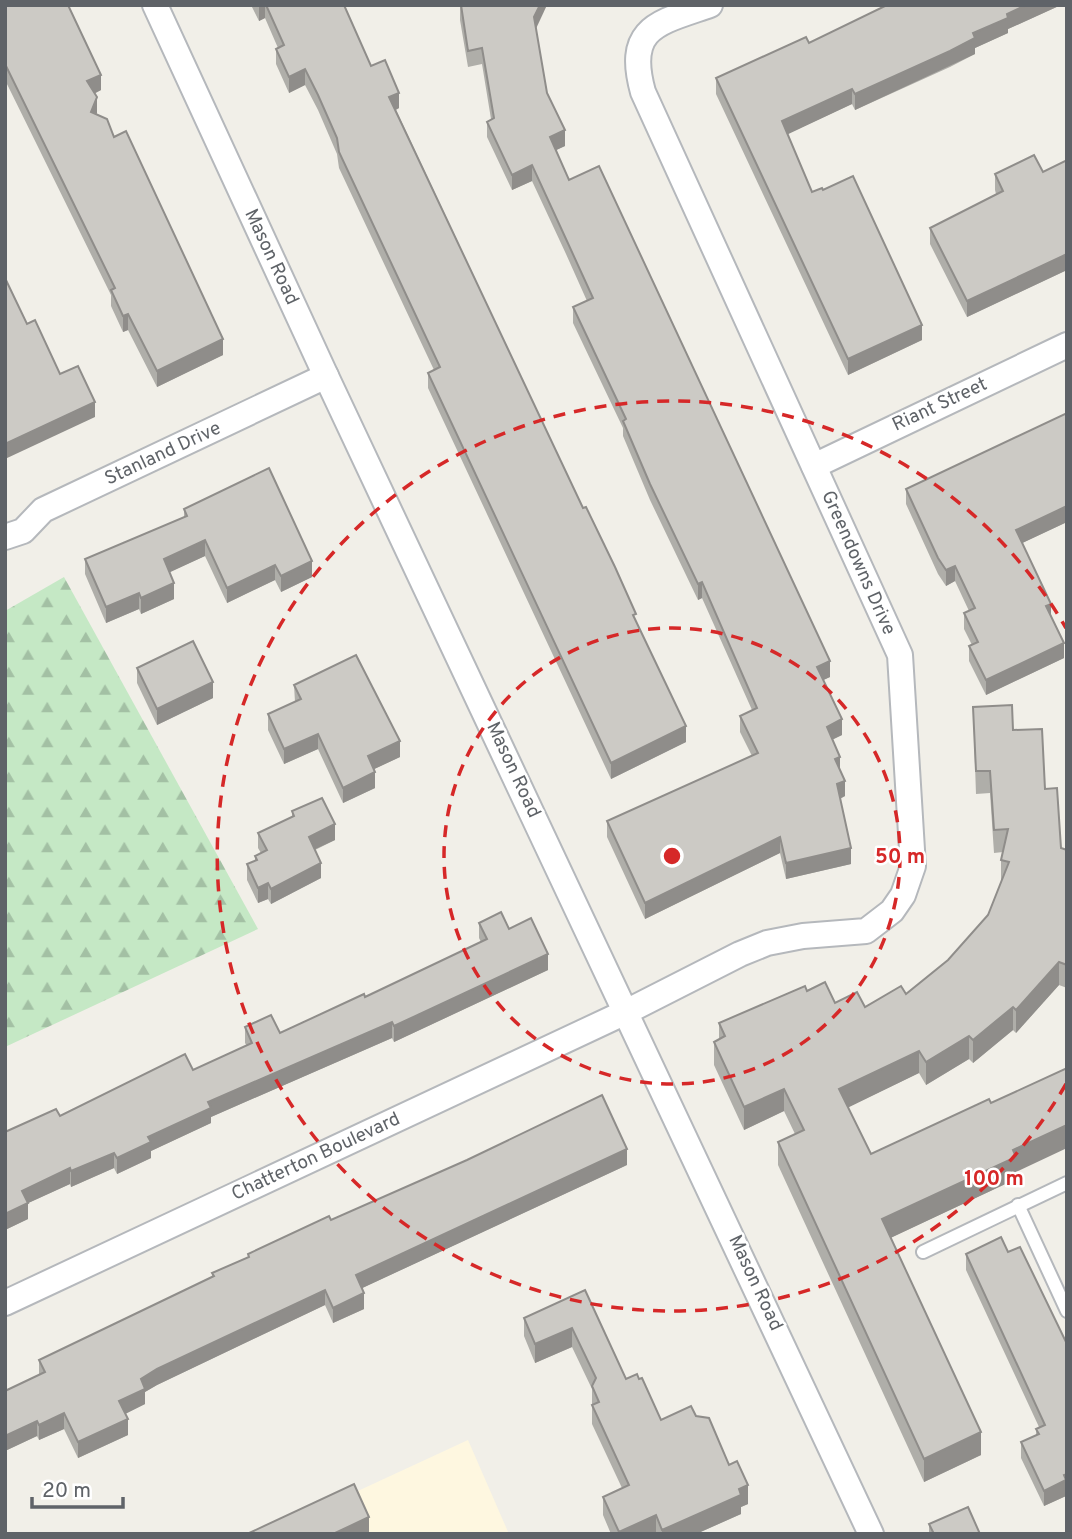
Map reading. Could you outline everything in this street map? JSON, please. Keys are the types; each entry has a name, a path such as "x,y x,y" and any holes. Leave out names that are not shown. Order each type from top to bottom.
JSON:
{"street":[{"name":"Mason Road","path":"155,5 326,376 628,1011 871,1534"},
{"name":"Greendowns Drive","path":"628,1011 768,943 803,936 866,931 892,911 908,882 913,866 900,655 643,92 638,73 636,55 655,25 710,5"},
{"name":"Riant Street","path":"814,466 1067,345"},
{"name":"Stanland Drive","path":"5,537 23,531 43,510 326,376"},
{"name":"Chatterton Boulevard","path":"5,1303 628,1011"}],"lane":[{"path":"923,1252 1067,1183"},
{"path":"1018,1205 1067,1311"}],"shaded area":[{"path":"468,1440 509,1534 265,1534"}],"green space":[{"path":"64,577 258,929 5,1047 5,611"}],"building":[{"path":"5,5 68,5 101,75 87,81 97,97 91,112 107,119 114,137 126,131 223,339 157,371 128,314 123,316 111,290 115,288 5,64"},
{"path":"266,5 344,5 371,66 385,60 399,93 389,97 583,508 586,507 615,567 636,614 633,615 686,726 611,763 428,373 440,367 339,152 337,138 318,95 305,69 289,77 276,49 284,45"},
{"path":"461,5 540,5 534,17 547,93 565,130 550,137 569,180 599,166 830,661 817,667 842,719 827,727 840,757 835,759 845,781 837,784 851,848 786,863 780,837 645,903 607,821 758,753 740,716 757,708 702,582 698,584 650,484 623,421 626,419 573,307 593,298 532,165 512,175 487,122 494,118 482,48 468,51"},
{"path":"887,5 1026,5 1007,14 1008,18 973,33 975,38 950,51 855,94 852,89 782,121 812,192 822,188 823,190 853,176 922,325 848,359 716,78 806,37 809,43"},
{"path":"1034,155 1043,172 1067,160 1067,254 967,301 930,228 1003,191 995,174"},
{"path":"5,278 27,324 35,320 60,374 78,366 95,402 5,444"},
{"path":"1067,413 1067,506 1016,530 1051,604 1046,606 1064,643 986,680 969,646 978,642 964,613 975,608 955,566 946,570 938,558 906,489"},
{"path":"269,468 312,561 281,576 275,565 227,588 205,540 164,559 174,583 141,598 139,593 106,607 85,559 187,516 184,509"},
{"path":"193,641 213,682 157,709 137,668"},
{"path":"356,655 400,741 368,756 375,772 343,788 318,734 284,749 268,714 301,699 294,685"},
{"path":"1012,705 1013,730 1042,729 1045,789 1057,788 1061,848 1067,850 1067,965 1059,962 1016,1010 1013,1007 973,1040 969,1036 926,1062 919,1051 839,1089 871,1154 989,1099 991,1103 1067,1068 1067,1125 1013,1150 1016,1157 882,1219 981,1432 924,1459 778,1142 804,1130 784,1089 744,1107 714,1042 725,1036 719,1023 805,986 807,991 825,982 835,1003 857,992 865,1007 901,986 906,994 948,960 988,915 1009,862 1001,860 1008,829 994,830 990,771 976,771 973,707"},
{"path":"322,798 335,824 309,837 321,863 271,889 268,883 258,888 247,864 257,860 255,856 267,850 258,833 294,816 292,811"},
{"path":"501,912 509,929 531,918 548,954 394,1026 392,1022 208,1102 211,1108 148,1137 151,1142 117,1158 114,1153 71,1171 70,1168 22,1191 28,1203 5,1214 5,1132 56,1109 60,1116 185,1054 193,1070 252,1043 245,1027 271,1015 280,1033 364,994 365,997 487,939 479,923"},
{"path":"602,1095 627,1149 356,1275 364,1293 333,1308 325,1290 157,1369 141,1379 145,1389 119,1401 128,1419 78,1442 64,1413 39,1425 37,1421 5,1436 5,1391 45,1372 39,1360 214,1276 212,1273 249,1257 248,1254 329,1216 331,1220 467,1160"},
{"path":"1001,1237 1008,1252 1020,1247 1067,1344 1067,1474 1064,1475 1066,1480 1044,1491 1021,1442 1039,1434 1036,1429 1045,1425 966,1254"},
{"path":"585,1290 626,1379 637,1374 639,1379 642,1378 661,1420 691,1406 696,1416 709,1418 729,1465 737,1461 748,1485 739,1489 741,1495 662,1530 656,1515 619,1532 603,1497 629,1485 592,1405 599,1402 592,1386 596,1378 572,1328 535,1344 524,1318"},
{"path":"354,1484 369,1517 333,1534 247,1534"},
{"path":"968,1507 980,1534 934,1534 929,1524"}]}
